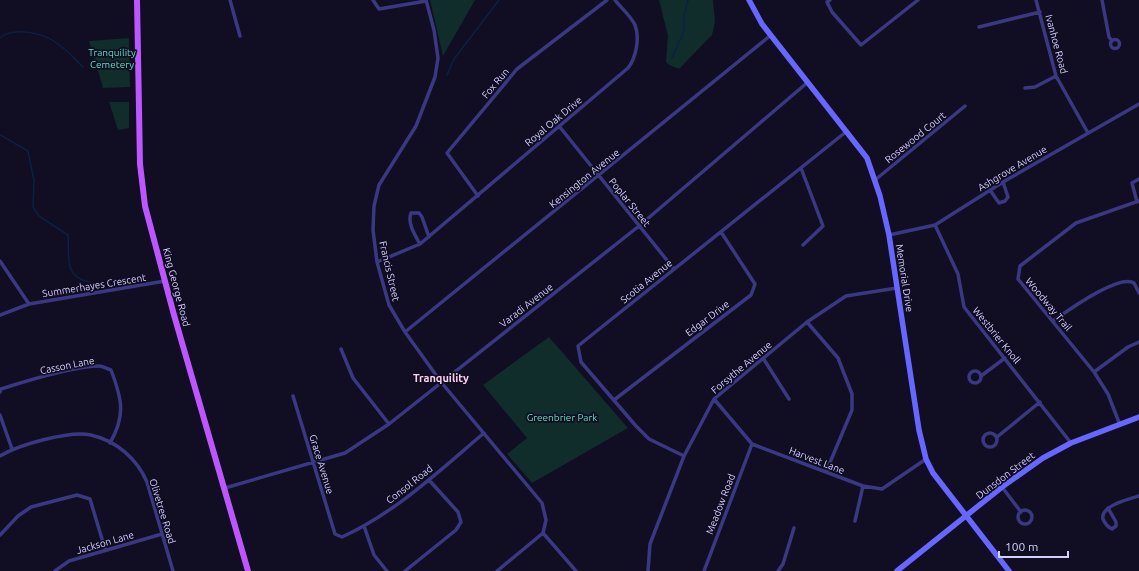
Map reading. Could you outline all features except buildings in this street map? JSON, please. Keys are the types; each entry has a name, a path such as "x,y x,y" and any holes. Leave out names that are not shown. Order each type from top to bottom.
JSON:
{"main road":[{"name":"King George Road","path":"137,0 140,164 145,206 164,282 248,571"},
{"name":"Memorial Drive","path":"749,0 762,24 867,158 875,180 889,235 919,430 926,459 932,473 1009,571"},
{"name":"Dunsdon Street","path":"897,571 1002,487 1043,458 1071,443 1139,417"}],"street":[{"path":"230,0 240,36"},
{"path":"373,0 379,9 426,1"},
{"name":"Fox Run","path":"478,196 447,153 517,69 606,0"},
{"name":"Royal Oak Drive","path":"377,262 420,244 628,68 634,61 637,40 635,25 615,0"},
{"path":"830,0 827,2 832,12 861,46 918,0"},
{"name":"Ivanhoe Road","path":"1036,0 1056,76 1088,132"},
{"path":"1102,0 1109,37 1112,41"},
{"name":"Francis Street","path":"426,1 434,30 438,58 435,77 416,126 379,185 374,206 373,230 377,262 389,306 405,332 441,382 542,504 546,520 543,533"},
{"path":"980,27 1040,12"},
{"name":"Kensington Avenue","path":"405,332 771,35"},
{"path":"1025,88 1035,87 1056,76"},
{"name":"Varadi Avenue","path":"225,488 345,453 389,424 639,226 808,82"},
{"name":"Ashgrove Avenue","path":"889,235 935,225 1003,182 1139,104"},
{"name":"Rosewood Court","path":"875,180 966,106"},
{"name":"Poplar Street","path":"559,126 674,269"},
{"name":"Scotia Avenue","path":"684,456 649,439 581,362 578,346 847,131"},
{"path":"801,168 823,226 803,245"},
{"path":"1138,201 1132,183 1139,179"},
{"path":"990,190 997,201 1005,201 1008,197 1003,182"},
{"name":"Woodway Trail","path":"1120,425 1108,394 1094,372 1018,279 1020,266 1076,223 1138,201"},
{"path":"420,244 411,225 411,213 419,213 422,217 429,237"},
{"name":"Westbrier Knoll","path":"935,225 958,274 964,307 1071,443"},
{"name":"Edgar Drive","path":"614,400 751,295 755,284 721,232"},
{"name":"Summerhayes Crescent","path":"0,261 29,304 164,282"},
{"path":"1053,321 1087,297 1126,281 1134,283 1139,293"},
{"name":"Forsythe Avenue","path":"648,571 650,544 684,456 714,399 807,322 846,296 897,288"},
{"path":"0,315 29,304"},
{"path":"807,322 838,358 852,394 852,410 826,472"},
{"path":"1094,372 1128,347 1139,342"},
{"path":"341,349 353,378 389,424"},
{"path":"763,358 789,399"},
{"path":"981,376 1005,358"},
{"name":"Casson Lane","path":"0,392 1,389 14,385 84,368 100,366 111,370 122,412 119,425 110,443"},
{"name":"Grace Avenue","path":"293,396 312,463 335,534 338,536"},
{"name":"Harvest Lane","path":"714,399 752,444 863,486 882,489 926,459"},
{"path":"996,437 1040,402"},
{"path":"0,414 12,449"},
{"name":"Consol Road","path":"338,536 342,537 374,521 429,480 484,433"},
{"name":"Olivetree Road","path":"0,456 24,444 63,436 89,434 124,451 134,459 142,470 147,482 173,571"},
{"name":"Meadow Road","path":"704,571 752,444"},
{"path":"405,571 456,530 461,522 458,512 429,480"},
{"path":"855,521 863,486"},
{"path":"1002,487 1021,512"},
{"path":"0,535 18,516 32,507 77,495 90,499 105,549"},
{"path":"1108,508 1116,522 1116,526 1112,529 1108,527 1104,520 1103,514 1108,508 1139,496"},
{"path":"364,526 374,555 387,571"},
{"path":"778,571 783,564 794,528"},
{"path":"497,571 543,533 576,571"},
{"name":"Jackson Lane","path":"55,571 69,561 105,549 162,534"}],"green space":[{"path":"430,0 475,0 443,56"},
{"path":"659,0 713,0 715,22 712,35 679,69 669,65 666,62 668,36"},
{"name":"Tranquility Cemetery","path":"129,38 130,87 103,88 89,41"},
{"path":"109,102 129,102 129,128 118,130"},
{"name":"Greenbrier Park","path":"549,337 628,428 532,483 507,454 527,438 483,385"}],"waterway":[{"path":"447,75 454,59 499,0"},
{"path":"672,58 684,31 684,15 688,0"},
{"path":"0,38 13,32 29,32 37,34 52,40 61,46 83,67"},
{"path":"0,135 28,151 34,181 33,207 39,216 68,235 68,257 71,270 81,279 90,282"}],"district":[{"name":"Tranquility","path":"441,378"}]}
